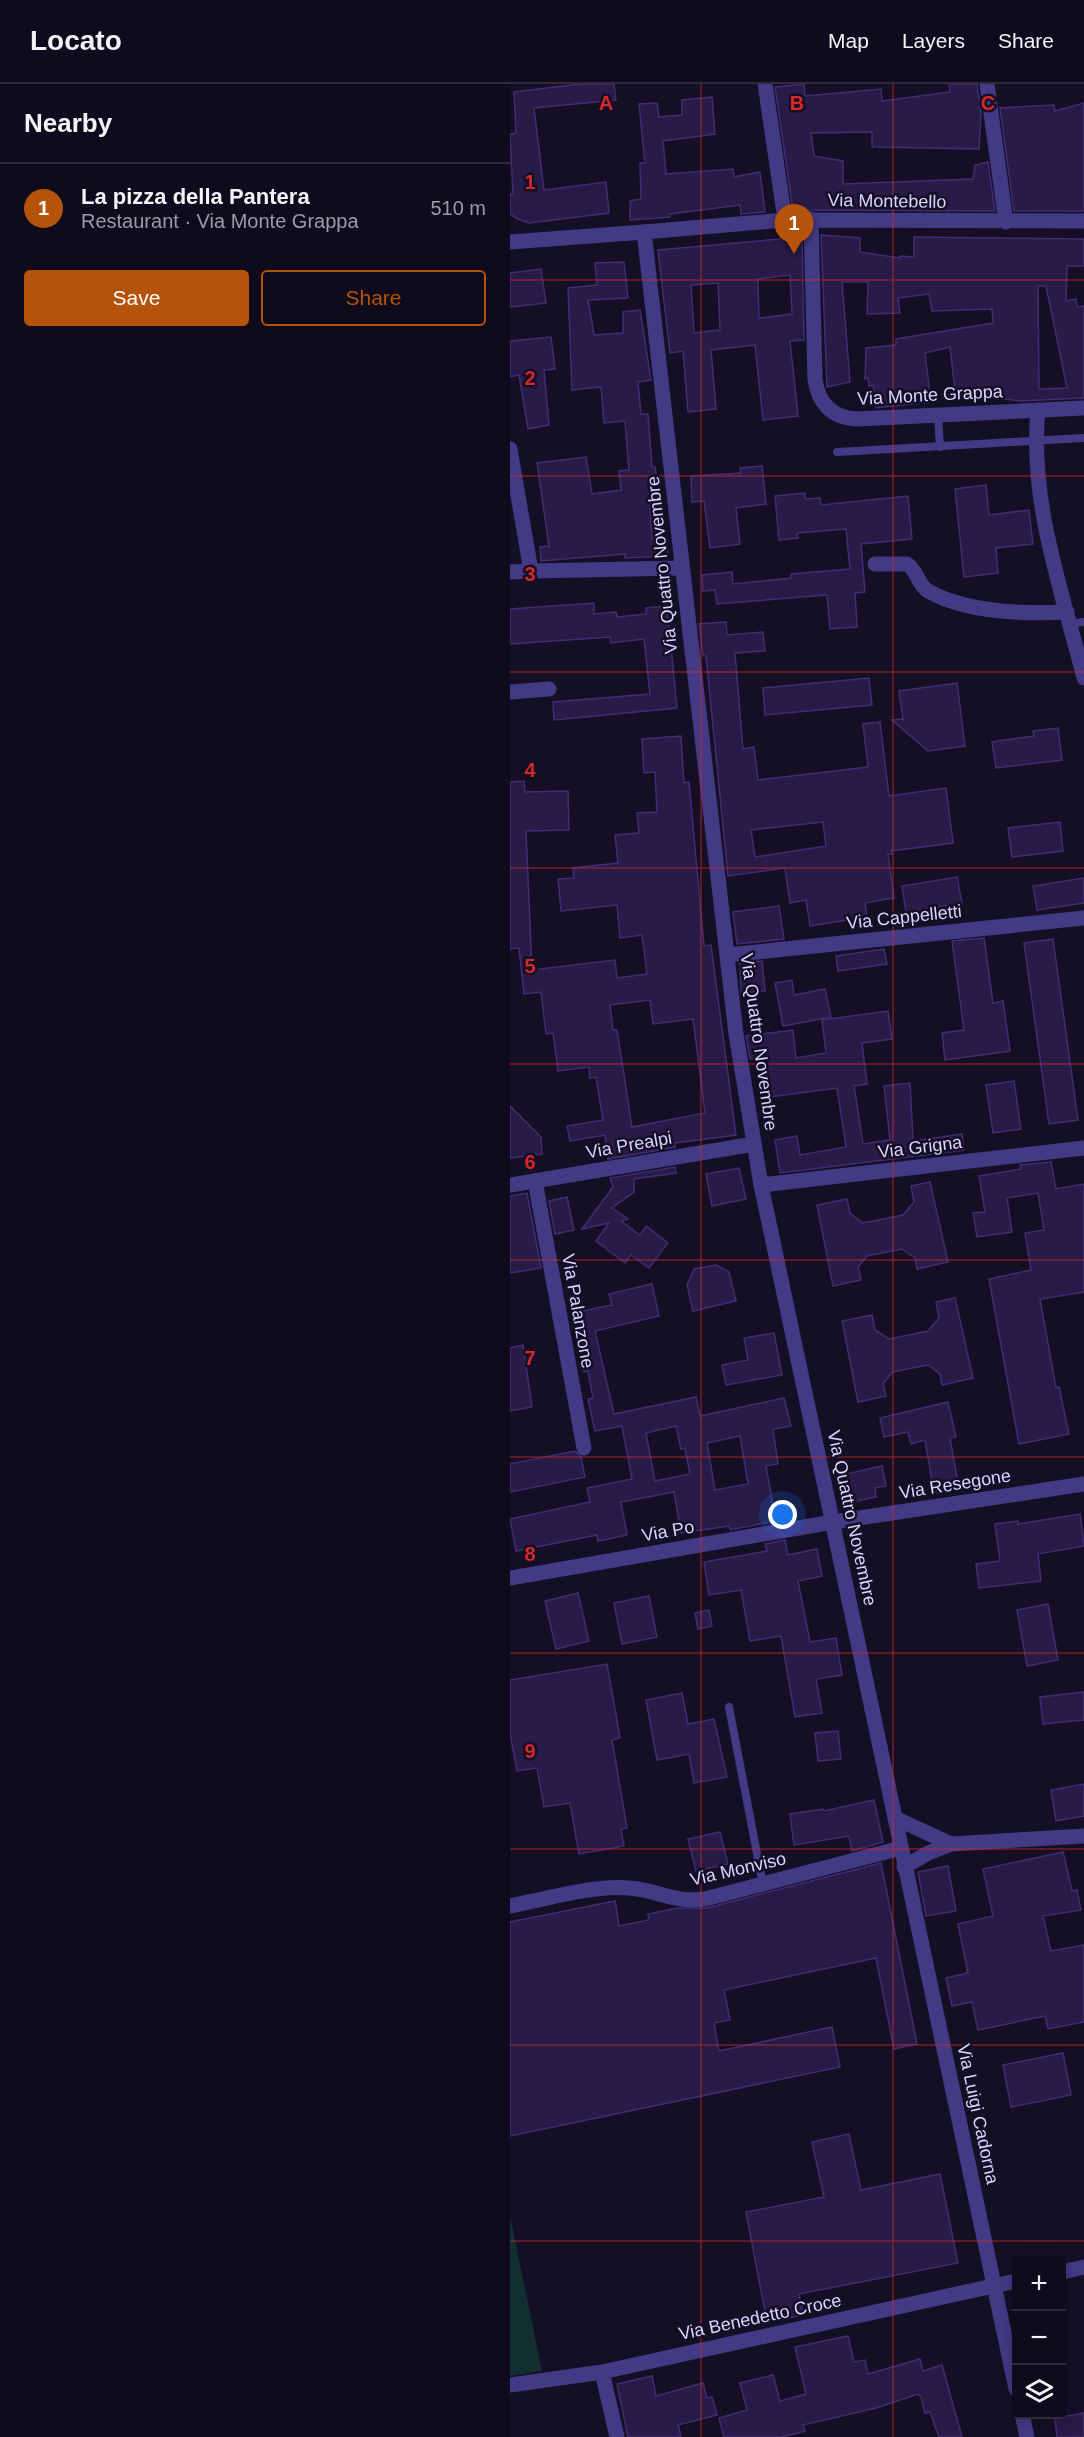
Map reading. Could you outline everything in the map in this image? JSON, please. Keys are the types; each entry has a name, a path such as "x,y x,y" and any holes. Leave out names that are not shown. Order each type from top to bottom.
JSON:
{"street":[{"path":"765,84 784,220"},
{"path":"987,84 1006,222"},
{"name":"Via Montebello","path":"510,242 811,219 1084,221"},
{"name":"Via Monte Grappa","path":"811,219 815,379 817,392 824,404 838,415 852,418 1084,408"},
{"name":"Via Quattro Novembre","path":"644,232 727,955 754,1144 901,1848"},
{"path":"1038,410 1035,441 1043,510 1074,620 1084,678"},
{"path":"510,449 531,571"},
{"path":"875,564 907,564 915,571 921,585 932,593 986,609 1074,620"},
{"path":"510,572 682,568"},
{"path":"510,692 549,689"},
{"name":"Via Cappelletti","path":"727,955 1084,918"},
{"name":"Via Prealpi","path":"510,1185 754,1144"},
{"name":"Via Grigna","path":"761,1185 1084,1148"},
{"name":"Via Palanzone","path":"535,1181 584,1448"},
{"name":"Via Resegone","path":"833,1522 1084,1484"},
{"name":"Via Po","path":"510,1578 833,1522"},
{"path":"895,1818 951,1844"},
{"path":"904,1867 928,1852 951,1844 1084,1836"},
{"name":"Via Monviso","path":"510,1906 620,1888 691,1900 719,1896 901,1848"},
{"name":"Via Luigi Cadorna","path":"901,1848 1012,2366"},
{"path":"1066,2271 1084,2267"},
{"name":"Via Benedetto Croce","path":"510,2385 602,2372 1012,2282"},
{"path":"602,2372 617,2437"},
{"path":"1023,2419 1027,2437"}],"lane":[{"path":"938,415 940,447"},
{"path":"837,452 1084,438"},
{"path":"729,1707 763,1885"}],"green space":[{"path":"510,2216 542,2371 510,2376"}],"building":[{"path":"581,84 614,84 616,100 534,108 544,190 606,182 609,213 529,223 518,219 510,214 510,194 513,194 510,134 516,133 514,92"},
{"path":"804,84 805,96 881,89 882,101 950,92 949,84 977,84 981,113 979,149 872,147 872,132 811,133 814,156 843,161 843,184 973,179 975,165 988,162 995,211 793,210 775,87"},
{"path":"712,97 715,134 663,141 666,174 733,169 734,177 760,172 765,212 741,214 740,205 670,214 670,217 630,220 630,201 641,199 640,163 645,163 639,104 657,103 659,117 682,115 682,100"},
{"path":"1084,103 1084,211 1014,211 1000,108 1054,105 1055,111"},
{"path":"821,235 860,238 860,252 900,258 900,256 914,257 914,237 1084,239 1084,266 1067,266 1066,301 1076,299 1077,307 1084,306 1084,398 1020,401 986,396 956,400 950,347 925,353 931,402 876,408 873,385 869,386 868,378 865,379 866,348 896,345 896,339 993,323 992,309 932,311 929,294 898,298 900,313 867,314 868,282 842,282 850,382 827,387","holes":["1038,286 1046,286 1067,388 1039,389"]},
{"path":"802,237 804,340 790,341 798,416 763,420 755,345 711,350 716,409 688,412 683,351 670,353 658,250","holes":["790,275 792,314 759,318 758,279","718,283 720,330 694,333 691,285"]},
{"path":"624,262 628,298 588,300 594,335 623,333 623,312 640,310 651,380 638,382 641,414 648,414 652,467 655,467 658,488 649,489 652,539 667,539 668,556 625,558 625,554 541,561 540,547 549,546 537,463 586,457 592,494 621,490 619,471 629,470 625,421 604,423 601,387 572,390 568,288 597,285 595,263"},
{"path":"541,269 546,303 510,307 510,273"},
{"path":"551,337 555,369 544,370 549,425 528,429 519,375 510,377 510,341"},
{"path":"762,466 766,504 736,508 740,544 710,548 704,501 692,502 691,476 741,473 740,468"},
{"path":"986,485 989,515 1029,510 1033,544 996,548 998,573 964,577 955,489"},
{"path":"805,493 805,499 820,498 821,505 908,496 912,539 861,544 865,592 855,593 857,627 830,629 827,595 717,604 715,590 703,591 702,575 732,572 733,584 791,578 791,574 850,569 846,529 797,533 798,538 779,540 775,496"},
{"path":"594,603 594,614 616,612 617,617 646,614 646,608 667,606 677,708 554,720 553,702 650,694 644,639 611,643 610,637 510,644 510,609"},
{"path":"726,622 727,635 763,632 765,651 735,653 743,749 754,747 758,780 868,767 863,724 880,722 889,796 946,788 953,843 891,851 892,854 888,854 894,898 865,903 867,917 810,926 806,900 790,903 785,868 728,876 706,656 703,656 699,624","holes":["823,822 826,846 755,857 751,830"]},
{"path":"869,678 872,705 765,715 763,688"},
{"path":"957,683 965,746 928,751 892,720 903,719 899,691"},
{"path":"1058,728 1062,760 996,768 992,742 1034,736 1033,731"},
{"path":"681,736 684,783 689,782 704,946 711,945 736,1135 675,1143 675,1147 608,1159 605,1135 570,1141 567,1126 603,1120 596,1077 590,1078 589,1067 558,1071 553,1033 546,1034 541,992 524,994 519,948 510,949 510,782 524,781 525,792 568,791 569,830 526,831 532,970 615,960 617,978 647,974 642,935 620,938 617,905 561,911 558,879 574,878 573,868 618,863 615,835 639,833 637,813 657,812 655,772 644,773 642,739","holes":["650,1000 653,1024 693,1019 705,1113 632,1127 617,1030 613,1030 610,1005"]},
{"path":"1060,822 1063,851 1012,857 1008,828"},
{"path":"957,877 962,903 906,912 902,886"},
{"path":"1084,878 1084,903 1037,910 1033,886"},
{"path":"779,906 784,939 737,944 733,912"},
{"path":"984,938 993,1003 1003,1001 1010,1051 945,1060 942,1033 964,1030 952,941"},
{"path":"1053,939 1078,1120 1049,1124 1024,943"},
{"path":"884,949 887,964 838,971 836,956"},
{"path":"762,961 765,991 741,993 740,963"},
{"path":"792,980 794,995 825,989 831,1017 783,1026 775,983"},
{"path":"888,1011 892,1039 862,1043 867,1084 854,1086 863,1144 890,1140 884,1086 910,1083 913,1141 962,1134 964,1150 780,1173 775,1140 797,1136 800,1155 846,1147 837,1088 763,1098 757,1058 750,1059 746,1036 793,1030 796,1058 826,1053 822,1020"},
{"path":"1014,1081 1021,1129 993,1133 986,1085"},
{"path":"510,1106 541,1137 542,1154 510,1158"},
{"path":"1051,1162 1056,1189 1084,1184 1084,1292 1040,1299 1056,1388 1059,1387 1069,1434 1019,1444 989,1279 1031,1270 1025,1233 1044,1230 1038,1193 1007,1198 1012,1232 977,1237 973,1213 985,1212 979,1176 1021,1169 1020,1165"},
{"path":"675,1167 676,1173 634,1179 634,1192 612,1208 628,1219 621,1221 640,1235 646,1226 668,1243 649,1268 631,1255 625,1263 596,1241 609,1223 582,1229 613,1187 610,1178"},
{"path":"739,1168 746,1199 712,1206 706,1174"},
{"path":"930,1182 948,1262 917,1269 915,1258 902,1249 867,1256 858,1267 861,1280 833,1286 817,1205 847,1199 850,1213 863,1223 903,1215 914,1202 911,1186"},
{"path":"527,1193 541,1268 510,1273 510,1196"},
{"path":"567,1197 574,1230 555,1234 549,1201"},
{"path":"716,1265 729,1272 736,1301 693,1311 687,1285 694,1269"},
{"path":"652,1284 659,1316 595,1331 614,1414 696,1397 700,1416 784,1398 791,1426 773,1429 778,1464 766,1466 773,1505 783,1503 786,1519 730,1530 729,1526 681,1533 674,1492 621,1502 627,1535 598,1541 597,1535 516,1551 510,1519 590,1502 587,1488 632,1479 622,1426 595,1431 588,1399 593,1398 588,1371 584,1372 572,1313 612,1305 609,1294","holes":["676,1426 681,1449 685,1448 690,1474 655,1481 646,1433","740,1436 748,1484 715,1490 707,1443"]},
{"path":"955,1298 973,1378 942,1385 940,1374 928,1365 892,1372 883,1384 886,1396 858,1402 842,1321 872,1315 875,1330 889,1339 928,1331 939,1318 936,1302"},
{"path":"774,1333 782,1375 726,1385 722,1365 748,1360 744,1338"},
{"path":"523,1345 532,1407 510,1411 510,1348"},
{"path":"948,1402 956,1437 950,1438 959,1488 934,1493 925,1440 911,1444 908,1432 884,1437 880,1418"},
{"path":"575,1451 581,1457 585,1477 510,1492 510,1464"},
{"path":"882,1466 886,1486 875,1488 876,1497 852,1502 846,1474"},
{"path":"1080,1514 1084,1546 1038,1554 1041,1581 979,1588 976,1564 1000,1561 995,1524 1018,1521 1018,1524"},
{"path":"785,1540 788,1555 817,1549 822,1576 798,1581 810,1642 836,1638 842,1675 816,1679 822,1713 795,1717 781,1636 750,1641 741,1590 709,1595 704,1562 767,1551 765,1544"},
{"path":"578,1593 589,1641 556,1649 545,1601"},
{"path":"649,1596 657,1637 622,1644 614,1603"},
{"path":"1048,1604 1058,1660 1027,1666 1017,1610"},
{"path":"709,1610 712,1626 698,1629 695,1613"},
{"path":"607,1664 620,1738 612,1740 627,1828 621,1829 624,1846 579,1854 570,1803 544,1807 537,1768 517,1771 510,1733 510,1680"},
{"path":"1084,1692 1084,1720 1043,1724 1040,1697"},
{"path":"682,1693 688,1724 714,1719 727,1777 694,1783 689,1754 657,1760 646,1700"},
{"path":"838,1731 841,1759 818,1761 815,1733"},
{"path":"1084,1784 1084,1816 1056,1821 1051,1790"},
{"path":"874,1800 883,1842 852,1851 849,1836 794,1845 790,1814 823,1809 824,1811"},
{"path":"720,1832 728,1864 696,1871 688,1839"},
{"path":"1063,1852 1072,1891 1077,1890 1081,1910 1043,1916 1051,1951 1084,1945 1084,2022 1048,2029 1045,2016 978,2030 972,2002 952,2006 946,1978 968,1973 958,1924 993,1916 983,1869"},
{"path":"881,1863 917,2044 894,2049 876,1958 724,1990 730,2020 714,2023 719,2051 832,2027 840,2067 510,2136 510,1922 615,1901 619,1926 649,1920 648,1914 677,1908 707,1908"},
{"path":"948,1866 956,1911 926,1916 918,1872"},
{"path":"1063,2053 1071,2095 1011,2107 1003,2065"},
{"path":"849,2134 861,2190 940,2174 958,2263 799,2294 803,2315 767,2322 746,2212 824,2197 812,2142"},
{"path":"848,2336 854,2362 865,2360 868,2374 920,2359 923,2371 942,2365 962,2437 939,2437 930,2412 925,2413 918,2394 876,2408 803,2425 805,2431 782,2437 724,2437 719,2418 747,2410 740,2383 773,2375 780,2401 806,2394 795,2347"},
{"path":"652,2376 656,2396 703,2383 707,2398 712,2397 717,2415 678,2425 681,2437 628,2437 617,2384"},
{"path":"1084,2413 1084,2437 1057,2437 1055,2419 1066,2419 1066,2416"}],"place":[{"name":"La pizza della Pantera","path":"794,254"}]}
